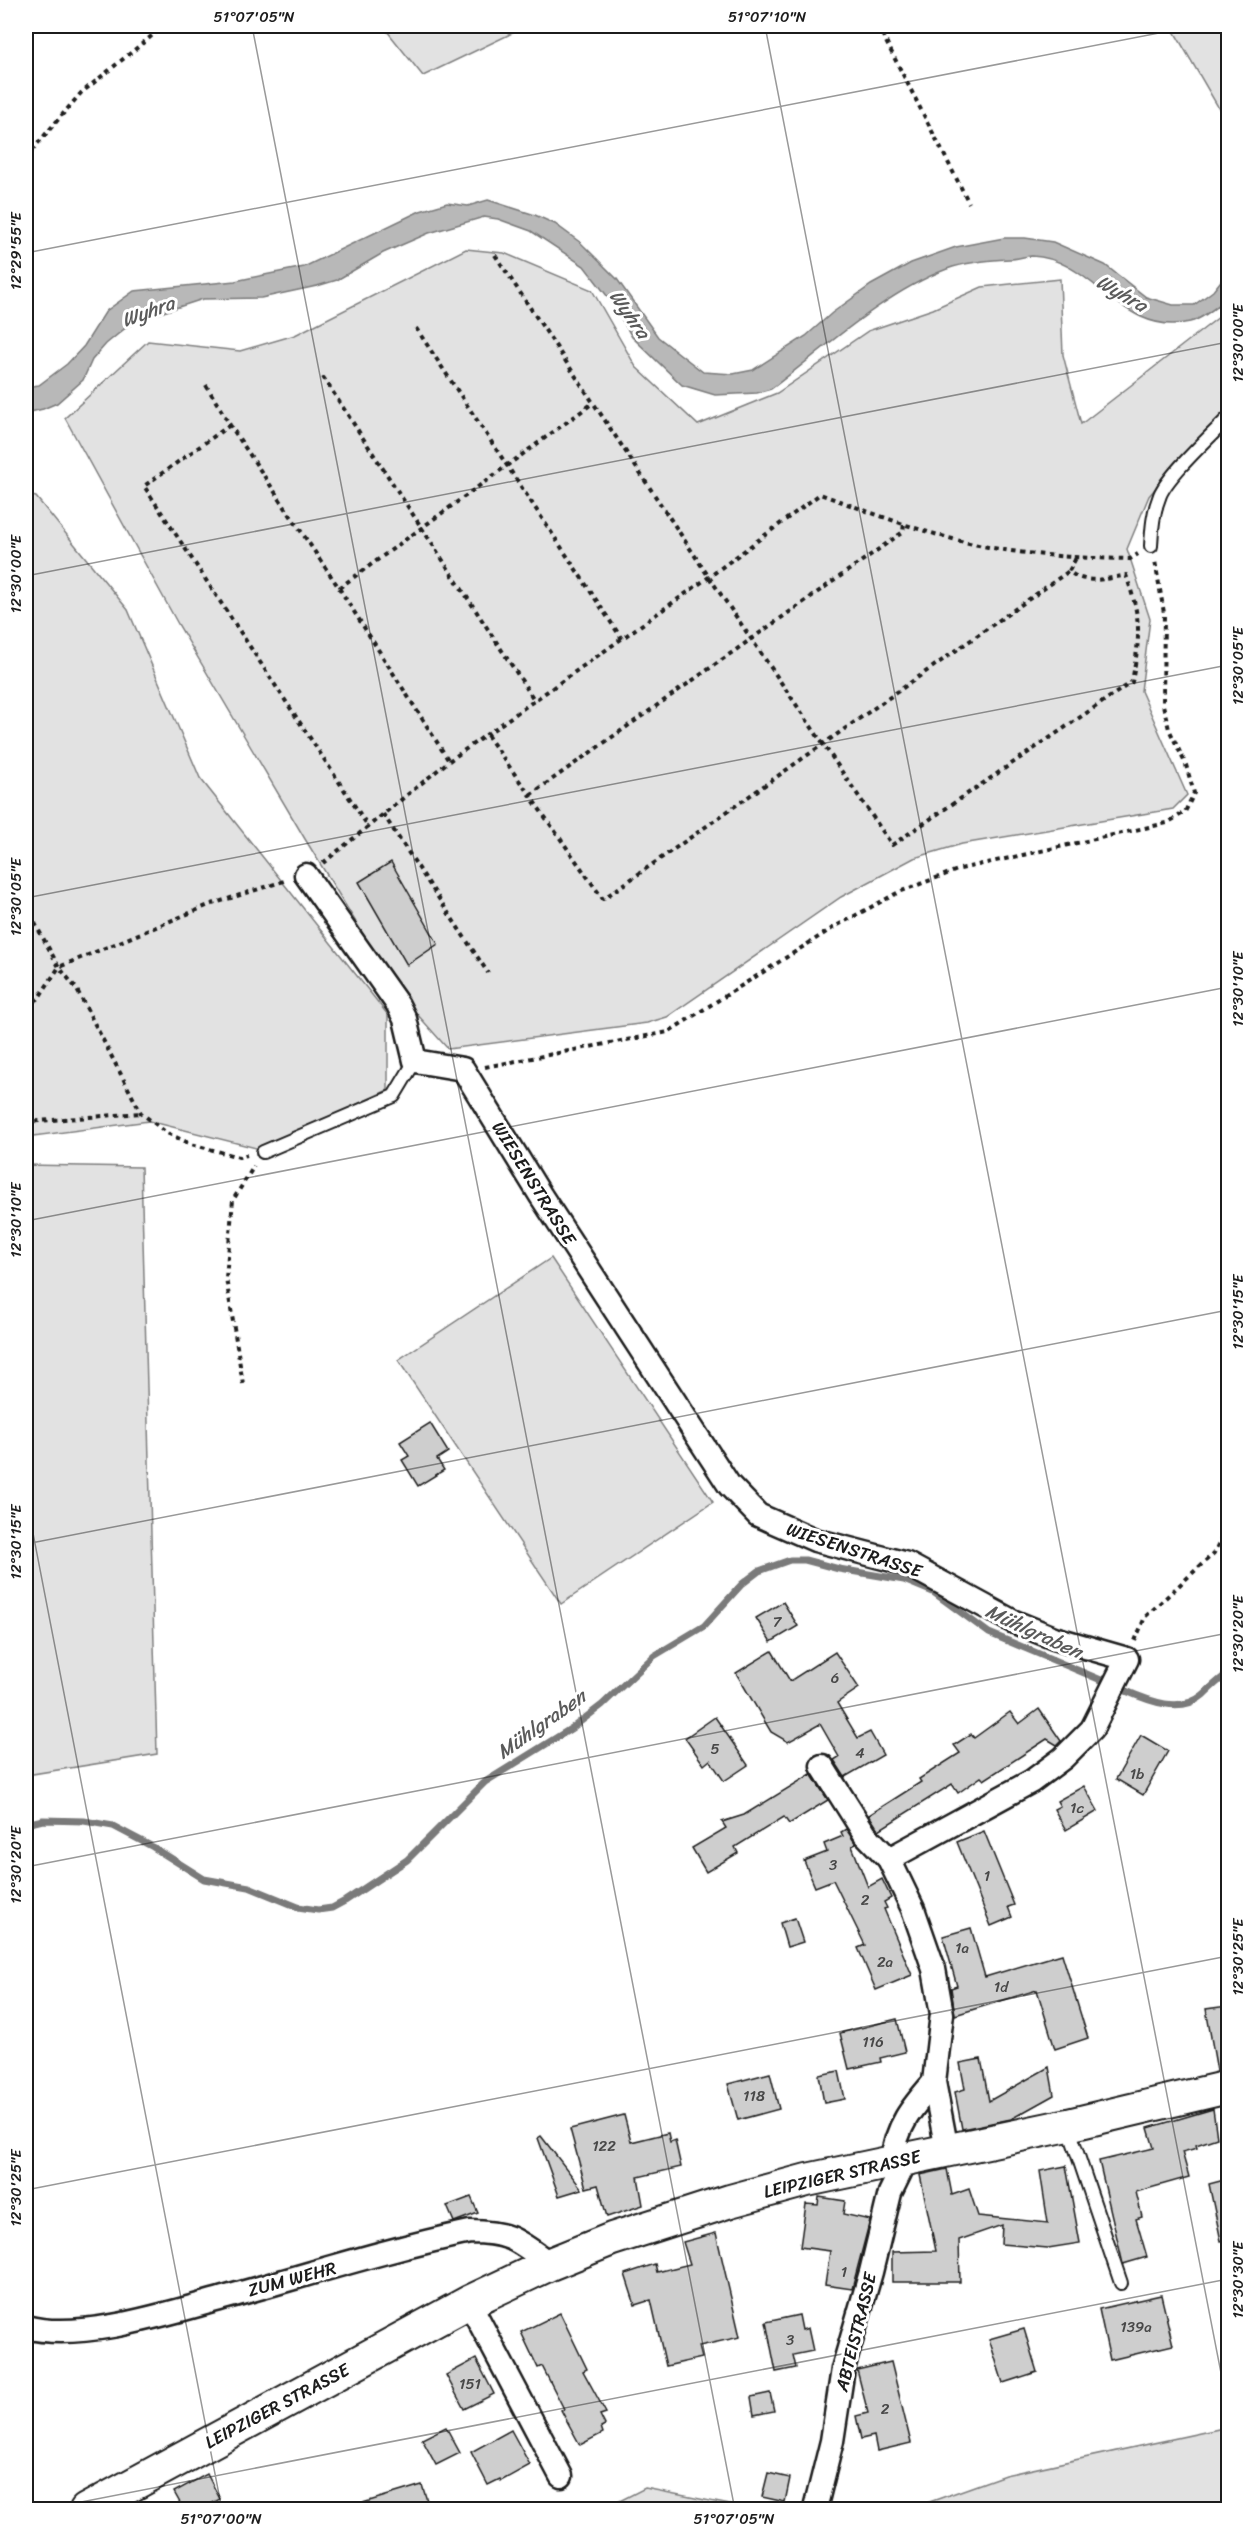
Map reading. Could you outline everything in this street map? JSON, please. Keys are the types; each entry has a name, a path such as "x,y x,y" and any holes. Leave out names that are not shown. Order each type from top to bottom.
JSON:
{"street":[{"path":"306,875 398,1005 405,1019 415,1061 463,1069"},
{"name":"WIESENSTRASSE","path":"463,1069 541,1196 729,1485 758,1515 815,1540 908,1564 1012,1621 1054,1638 1127,1659"},
{"path":"890,1859 1032,1781 1063,1758 1092,1729 1127,1659"},
{"path":"822,1766 866,1834 890,1859 913,1909 934,1969 942,2014 934,2082 947,2150"},
{"path":"898,2152 915,2104 934,2082"},
{"name":"LEIPZIGER STRASSE","path":"86,2510 469,2302 550,2264 634,2232 730,2201 898,2152 947,2150 1068,2125 1228,2087"},
{"name":"ABTEISTRASSE","path":"815,2509 832,2441 843,2369 866,2292 898,2152"},
{"name":"ZUM WEHR","path":"26,2327 57,2332 80,2330 173,2313 470,2232 496,2232 512,2237 550,2264"},
{"path":"469,2302 561,2476"}],"lane":[{"path":"1151,546 1153,516 1160,493 1190,457 1228,418"},
{"path":"262,1152 394,1096 415,1061"},
{"path":"1068,2125 1121,2283"}],"path":[{"path":"26,157 81,93 164,26"},
{"path":"878,26 969,204"},
{"path":"495,255 709,577 892,845 1132,682 1140,638 1137,606 1126,575 1103,580 1075,577 1069,571"},
{"path":"416,328 506,468 622,639"},
{"path":"323,377 535,701"},
{"path":"206,385 449,761"},
{"path":"339,588 593,403"},
{"path":"230,425 144,486 368,826"},
{"path":"26,1005 38,999 59,967 208,905 306,875 449,761 709,577 820,494 904,523 982,546 1076,558 1130,559 1151,546 1164,613 1162,705 1169,729 1186,765 1194,793 1185,812 1167,823 960,869 899,892 836,926 668,1032 590,1049 463,1069"},
{"path":"530,795 903,532 904,523"},
{"path":"487,735 603,899 1069,571 1076,558"},
{"path":"382,814 488,973"},
{"path":"26,908 59,967 76,988 141,1113 168,1133 191,1144 239,1157 262,1152"},
{"path":"26,1122 141,1113"},
{"path":"243,1384 226,1278 232,1200 262,1152"},
{"path":"1127,1659 1145,1617 1214,1553 1228,1524"}],"shaded area":[{"path":"383,26 527,26 423,76"},
{"path":"1171,26 1228,26 1228,124"},
{"path":"466,249 504,253 592,290 636,367 698,425 777,393 868,331 933,309 982,287 1060,279 1063,355 1081,424 1228,310 1228,411 1206,430 1149,496 1127,549 1150,619 1141,691 1187,795 1173,809 962,844 914,858 841,897 667,1017 647,1023 448,1049 401,996 305,839 178,624 65,418 148,341 240,351 295,335"},
{"path":"26,495 36,497 128,610 200,778 388,1015 388,1090 260,1149 149,1121 26,1137"},
{"path":"26,1165 141,1167 157,1754 26,1775"},
{"path":"551,1258 713,1502 561,1604 398,1360"},
{"path":"1228,2427 1228,2509 910,2509 1005,2475"},
{"path":"645,2488 750,2509 604,2509"}],"water":[{"name":"Wyhra","path":"488,200 555,224 581,243 617,279 658,337 703,372 733,374 753,370 806,336 832,313 871,285 911,263 956,247 1004,238 1053,242 1105,265 1146,297 1173,305 1194,305 1213,291 1228,272 1228,298 1200,318 1190,322 1166,324 1145,319 1126,309 1073,269 1054,260 1032,256 970,263 947,269 901,292 856,323 771,389 757,393 715,395 682,385 632,337 611,301 584,266 531,231 498,219 484,217 429,233 383,253 337,280 317,286 261,298 203,299 148,317 128,326 106,344 92,360 83,380 57,403 26,413 26,387 39,385 67,364 84,346 106,311 134,291 235,281 304,267 420,211 447,203 468,206"}],"building":[{"path":"391,862 438,944 407,965 359,882"},
{"path":"430,1423 448,1452 437,1459 444,1470 418,1486 402,1460 409,1456 400,1442"},
{"path":"783,1602 798,1626 771,1642 756,1618"},
{"path":"772,1651 790,1681 835,1652 859,1688 837,1703 858,1738 870,1732 883,1755 845,1777 834,1760 839,1757 820,1724 788,1742 771,1732 736,1673"},
{"path":"1039,1709 1061,1741 1057,1745 1047,1739 984,1780 981,1777 958,1793 952,1784 879,1830 876,1826 869,1815 921,1782 919,1779 960,1753 954,1745 971,1734 974,1738 1010,1712 1019,1724"},
{"path":"715,1717 748,1765 724,1781 710,1760 704,1765 685,1738"},
{"path":"1141,1735 1168,1751 1143,1795 1116,1779"},
{"path":"811,1774 828,1800 789,1824 784,1817 735,1847 738,1853 706,1872 692,1848 726,1828 722,1822 744,1815"},
{"path":"1084,1786 1098,1811 1066,1830 1054,1809 1060,1806 1057,1801"},
{"path":"846,1829 856,1844 852,1846 868,1887 882,1879 891,1898 884,1902 887,1908 884,1909 912,1975 876,1990 858,1948 865,1945 833,1880 815,1887 804,1861 827,1852 824,1844 843,1836 841,1832"},
{"path":"984,1831 1014,1905 1008,1907 1012,1917 991,1926 957,1842"},
{"path":"795,1918 803,1942 787,1947 780,1923"},
{"path":"971,1928 985,1977 1062,1954 1088,2038 1055,2049 1037,1990 955,2015 951,1988 957,1986 943,1936"},
{"path":"1227,2006 1228,2070 1217,2071 1206,2009"},
{"path":"897,2019 905,2052 880,2058 881,2062 849,2069 840,2033"},
{"path":"981,2059 989,2101 1049,2067 1054,2095 1011,2119 962,2129 955,2092 965,2089 960,2063"},
{"path":"839,2071 845,2099 824,2103 819,2075"},
{"path":"770,2073 779,2109 738,2120 728,2084"},
{"path":"1213,2109 1217,2138 1196,2145 1197,2148 1182,2152 1189,2177 1136,2192 1142,2217 1136,2219 1147,2257 1123,2264 1099,2161 1154,2148 1148,2128"},
{"path":"624,2115 631,2142 668,2133 670,2142 675,2140 681,2167 638,2177 643,2205 607,2217 598,2185 586,2188 570,2129"},
{"path":"541,2136 582,2189 559,2196 538,2138"},
{"path":"1066,2166 1080,2243 1048,2248 1001,2244 1002,2225 959,2240 960,2282 892,2282 892,2252 936,2251 920,2175 947,2169 952,2195 969,2189 978,2216 1048,2223 1040,2171"},
{"path":"1228,2179 1228,2240 1221,2241 1209,2184"},
{"path":"471,2197 478,2213 454,2222 447,2206"},
{"path":"819,2197 845,2201 843,2214 870,2220 852,2289 825,2285 830,2251 800,2247 806,2204 818,2205"},
{"path":"716,2233 740,2337 699,2346 702,2358 666,2366 651,2300 635,2305 625,2274 655,2264 657,2272 690,2264 683,2242"},
{"path":"1161,2295 1173,2345 1110,2360 1099,2309"},
{"path":"560,2313 587,2369 583,2371 606,2413 600,2415 605,2425 601,2427 603,2433 580,2445 561,2410 564,2409 542,2366 538,2368 521,2332"},
{"path":"799,2315 802,2330 808,2328 813,2351 793,2355 796,2368 776,2372 766,2322"},
{"path":"1024,2329 1037,2372 1003,2383 989,2339"},
{"path":"476,2359 494,2394 464,2409 446,2375"},
{"path":"891,2362 911,2443 877,2451 874,2436 861,2439 856,2416 868,2413 857,2370"},
{"path":"770,2393 774,2411 754,2415 751,2397"},
{"path":"446,2427 460,2453 436,2465 422,2439"},
{"path":"511,2430 530,2465 501,2481 500,2479 488,2485 471,2452"},
{"path":"768,2473 790,2478 785,2502 762,2497"},
{"path":"207,2474 220,2499 200,2510 184,2510 174,2492"},
{"path":"422,2485 430,2510 357,2510 356,2505"}],"waterway":[{"name":"Mühlgraben","path":"26,1824 43,1820 84,1821 113,1826 153,1847 204,1879 249,1887 298,1907 318,1910 332,1908 407,1860 485,1782 572,1728 602,1705 654,1656 704,1626 742,1584 759,1571 790,1560 805,1560 839,1569 904,1580 933,1592 989,1633 1101,1680"},
{"name":"Mühlgraben","path":"1126,1691 1155,1702 1185,1704 1203,1695 1228,1674"}]}
